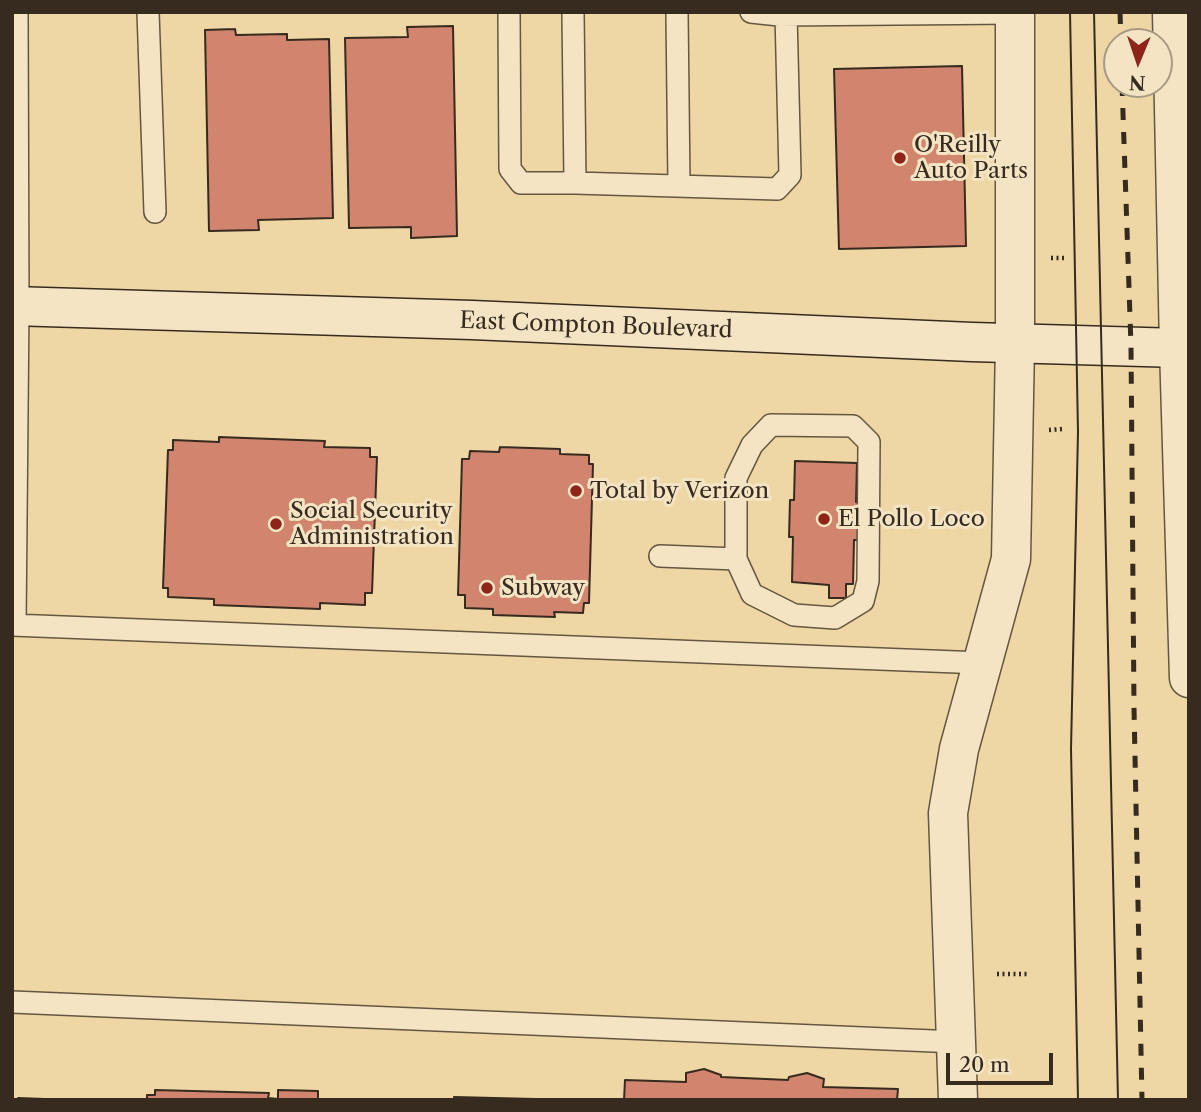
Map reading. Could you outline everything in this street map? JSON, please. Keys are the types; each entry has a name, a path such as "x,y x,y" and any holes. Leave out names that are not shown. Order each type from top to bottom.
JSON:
{"street":[{"path":"1172,12 1186,348 1189,678"},
{"path":"958,1098 948,813 959,749 1011,559 1015,343 1015,13"},
{"name":"East Compton Boulevard","path":"15,306 472,320 1186,348"}],"lane":[{"path":"17,12 14,625 982,663"},
{"path":"148,12 155,212"},
{"path":"509,12 510,169 521,183 777,189 790,175 797,14"},
{"path":"573,12 575,183"},
{"path":"677,12 679,186"},
{"path":"751,12 1015,13"},
{"path":"771,425 853,426 869,442 868,581 863,601 835,618 794,615 752,594 736,559 736,478 752,445 771,425"},
{"path":"660,556 736,559"},
{"path":"12,1002 957,1042"}],"path":[{"path":"1051,258 1066,258"},
{"path":"997,974 1029,974"}],"building":[{"path":"453,26 457,236 411,238 411,227 349,228 345,38 408,37 407,27"},
{"path":"235,29 236,35 287,34 287,40 329,39 333,218 258,220 259,230 209,231 205,30"},
{"name":"O'Reilly Auto Parts","path":"962,66 966,246 839,249 834,69"},
{"path":"219,437 325,441 324,447 370,448 370,457 377,457 372,593 365,593 365,605 320,603 320,609 214,605 214,599 168,597 168,588 163,588 168,450 173,450 173,440 219,442"},
{"path":"500,447 560,449 560,454 589,455 589,464 593,464 589,603 584,603 583,613 554,612 555,617 493,615 493,609 465,608 465,595 458,595 462,459 469,459 470,451 499,452"},
{"name":"El Pollo Loco","path":"795,461 857,463 858,540 854,540 853,584 846,584 846,598 829,598 829,585 792,582 793,537 789,537"},
{"path":"704,1069 721,1077 788,1080 789,1077 807,1073 824,1079 823,1087 898,1089 897,1100 624,1100 625,1080 686,1082 686,1073"},
{"path":"155,1090 269,1093 268,1098 278,1099 278,1090 318,1091 318,1100 147,1100 147,1095 155,1095"},
{"path":"454,1097 535,1099 454,1100"},
{"path":"18,1098 72,1100 18,1100"}],"tram line":[{"path":"1070,12 1078,432 1071,749 1078,1100"},
{"path":"1094,12 1118,1100"}],"railway":[{"path":"1120,12 1121,28"},
{"path":"1122,98 1131,346 1134,707 1142,1100"}],"place":[{"name":"O'Reilly Auto Parts","path":"900,158"},
{"name":"Total by Verizon","path":"576,491"},
{"name":"El Pollo Loco","path":"824,519"},
{"name":"Social Security Administration","path":"276,524"},
{"name":"Subway","path":"487,588"}]}
